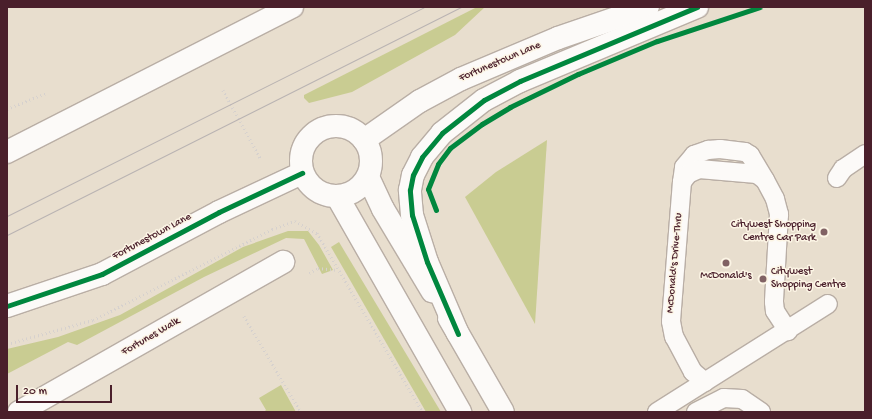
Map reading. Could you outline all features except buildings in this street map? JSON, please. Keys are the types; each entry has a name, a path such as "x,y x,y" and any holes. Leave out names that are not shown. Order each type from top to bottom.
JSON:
{"street":[{"path":"7,152 292,7"},
{"name":"Fortunestown Lane","path":"364,140 420,101 454,82 558,38 648,7"},
{"path":"458,334 427,262 412,215 412,182 422,157 442,133 484,100 520,81 697,7"},
{"path":"324,127 346,127 364,140 371,158 368,177 355,191 337,196 316,191 302,173 300,162 306,141 324,127"},
{"name":"Fortunestown Lane","path":"7,306 102,274 219,212 302,173"},
{"path":"368,177 383,209 503,412"},
{"path":"337,196 460,412"},
{"name":"Fortunes Walk","path":"19,412 283,262"}],"lane":[{"path":"837,178 844,169 865,154"},
{"name":"McDonald's Drive-Thru","path":"705,382 693,372 674,337 671,321 682,182 688,174 699,169 757,174 765,180 777,202 779,214 774,302 775,311 788,331"},
{"path":"657,412 788,331 828,304"},
{"path":"696,412 724,398 742,399 761,412"}],"path":[{"path":"223,90 261,159"},
{"path":"7,110 46,93"},
{"path":"305,275 318,268 338,270"},
{"path":"240,311 301,412"}],"green space":[{"path":"477,7 485,7 455,35 352,92 309,103 304,98 304,95"},
{"path":"547,140 535,324 465,197 496,172"},
{"path":"288,231 308,231 319,245 333,270 322,274 304,239 286,238 204,277 77,345 68,342 7,374 7,349 58,337 120,315 243,247"},
{"path":"339,242 441,412 426,412 331,247"},
{"path":"281,385 296,412 264,412 266,410 259,398"}],"tram line":[{"path":"7,216 424,7"},
{"path":"7,235 461,7"}],"cycle path":[{"path":"458,334 427,262 412,215 410,190 413,175 422,157 442,133 484,100 520,81 697,7"},
{"path":"436,210 428,189 438,164 450,148 482,124 510,107 578,74 657,41 760,7"},
{"path":"7,306 102,274 219,212 302,173"}],"place":[{"name":"Citywest Shopping Centre Car Park","path":"824,232"},
{"name":"McDonald's","path":"726,263"},
{"name":"Citywest Shopping Centre","path":"763,279"}]}
